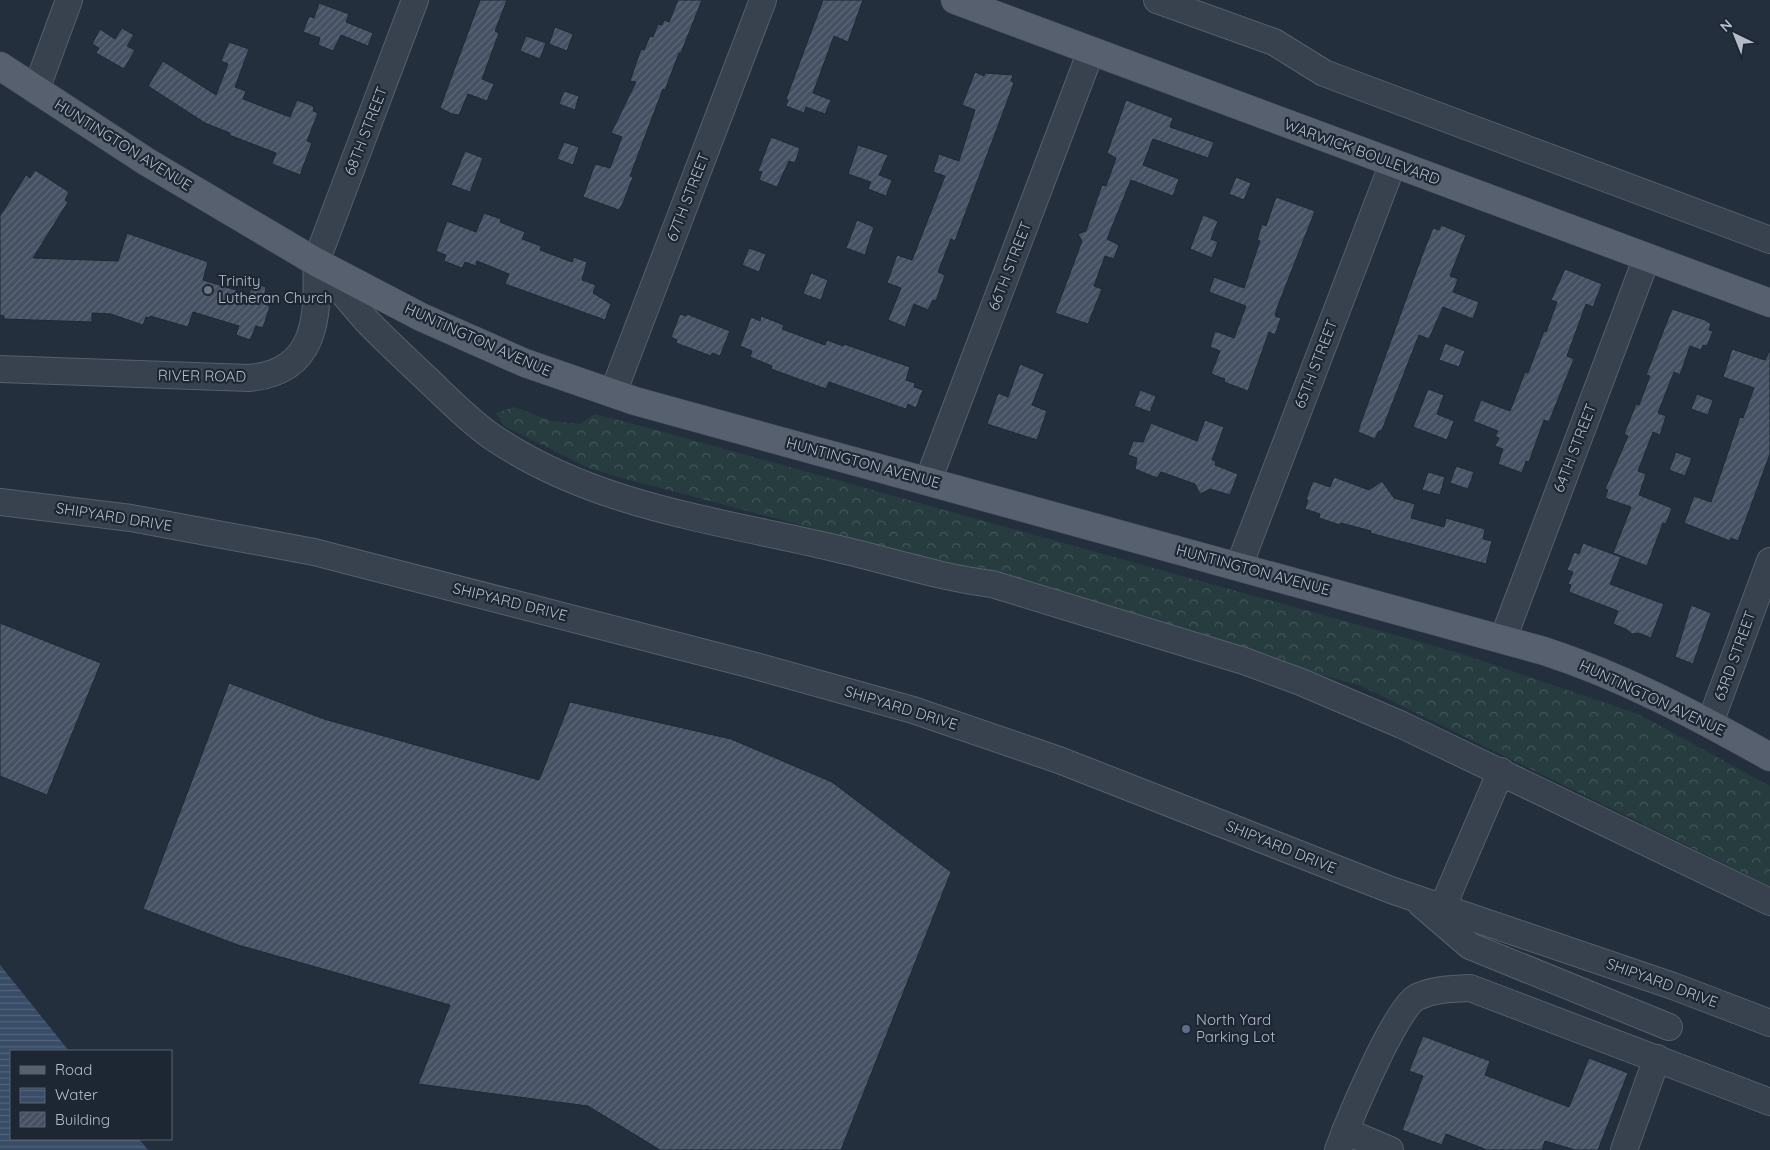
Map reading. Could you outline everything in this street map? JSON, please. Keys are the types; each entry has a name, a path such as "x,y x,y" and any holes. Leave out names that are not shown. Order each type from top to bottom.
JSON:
{"main road":[{"name":"WARWICK BOULEVARD","path":"955,0 1770,303"},
{"name":"HUNTINGTON AVENUE","path":"0,66 147,162 316,262 421,317 508,356 613,393 1503,639 1581,663 1624,681 1710,723 1770,757"}],"street":[{"path":"36,90 69,0"},
{"name":"68TH STREET","path":"316,262 416,0"},
{"name":"67TH STREET","path":"613,393 762,0"},
{"path":"1157,0 1274,42 1324,73 1770,240"},
{"name":"66TH STREET","path":"928,481 1092,51"},
{"name":"65TH STREET","path":"1239,566 1392,163"},
{"name":"64TH STREET","path":"1503,639 1647,257"},
{"path":"316,262 366,320 464,415 526,458 577,481 626,500 678,515 828,546 966,581 992,584 1244,661 1395,721 1770,902"},
{"name":"RIVER ROAD","path":"0,369 242,378 263,377 277,373 299,356 307,345 312,330 318,289 316,262"},
{"name":"SHIPYARD DRIVE","path":"0,502 131,518 314,552 725,658 862,696 1010,742 1351,875 1673,986 1770,1023"},
{"name":"63RD STREET","path":"1710,723 1770,562"},
{"path":"1443,906 1500,772"},
{"path":"1412,896 1470,946 1669,1027"},
{"path":"1523,935 1550,961 1622,986 1662,1013 1689,1070"},
{"path":"1390,1150 1341,1140 1378,1057 1397,1022 1415,998 1441,989 1470,988 1770,1102"},
{"path":"1624,1150 1657,1058"}],"green space":[{"path":"514,407 552,421 580,424 595,414 667,433 1456,652 1638,714 1770,786 1770,886 1361,686 786,521 589,468 504,426 496,413"}],"water":[{"path":"0,965 68,1050 10,1050 10,1140 140,1140 148,1150 0,1150"}],"building":[{"path":"480,0 507,0 495,31 499,33 482,79 494,84 487,101 468,94 459,115 452,114 440,108"},
{"path":"678,0 702,0 665,90 663,89 630,176 633,177 623,203 619,210 583,197 595,164 610,168 622,137 611,133 636,82 630,81 641,49 644,50 650,36 653,37 658,24 662,25 664,20 669,22"},
{"path":"823,0 863,0 848,42 834,36 813,93 831,100 825,114 806,107 804,113 786,106 788,100 786,99"},
{"path":"319,3 349,14 346,22 373,33 368,46 341,35 333,51 318,45 320,38 303,32 309,16 314,18"},
{"path":"555,27 573,34 567,51 549,44"},
{"path":"122,28 134,35 127,46 135,50 124,69 96,53 99,48 92,44 100,29 115,39"},
{"path":"526,36 546,43 540,59 520,51"},
{"path":"229,42 249,49 235,87 246,91 243,99 290,117 297,100 311,105 314,108 313,111 318,113 307,141 312,143 300,175 272,164 276,153 229,135 230,133 205,123 148,86 163,61 216,95 228,64 221,61"},
{"path":"975,72 984,76 985,73 1013,75 1011,81 1014,83 955,241 951,239 938,272 945,275 936,301 933,300 928,310 914,304 905,327 888,320 901,288 887,283 897,255 912,260 945,176 933,172 939,154 959,161 975,110 962,105"},
{"path":"564,91 579,96 575,110 559,104"},
{"path":"1126,100 1173,118 1170,127 1214,142 1208,158 1153,139 1143,165 1179,179 1173,196 1131,180 1107,239 1119,245 1114,259 1105,256 1094,286 1102,289 1088,324 1055,313 1082,241 1078,234 1086,231 1102,185 1106,186 1116,158 1107,153"},
{"path":"771,137 800,148 795,163 789,161 777,187 759,180 762,172 758,171"},
{"path":"564,142 579,147 573,165 557,159"},
{"path":"858,145 888,155 879,175 892,180 886,196 868,189 871,182 848,174"},
{"path":"465,151 483,158 470,192 451,185"},
{"path":"35,170 69,192 65,200 68,202 33,258 118,261 127,233 208,262 203,280 249,294 253,283 266,287 263,303 270,306 263,328 256,326 250,340 236,335 239,326 193,312 188,327 150,316 149,318 146,317 143,325 111,314 92,313 92,322 4,319 4,316 0,315 0,216 26,175 30,178"},
{"path":"1236,177 1251,183 1244,200 1229,194"},
{"path":"1276,197 1315,211 1277,308 1275,316 1281,318 1275,335 1269,332 1248,391 1224,382 1225,379 1211,374 1220,351 1210,347 1215,331 1234,338 1246,306 1209,292 1214,277 1244,288 1260,241 1257,240 1262,224 1266,226"},
{"path":"484,213 501,219 500,222 525,232 522,239 541,246 540,250 572,262 574,257 587,262 582,280 596,285 593,293 611,304 605,320 505,284 509,274 477,261 476,266 465,262 462,268 444,261 446,255 436,251 447,221 476,232"},
{"path":"1203,215 1218,221 1211,239 1218,242 1212,258 1190,249"},
{"path":"857,220 874,227 865,255 846,248"},
{"path":"1441,225 1466,235 1450,276 1458,279 1453,292 1479,302 1473,319 1443,307 1429,339 1419,335 1382,430 1378,432 1375,439 1358,432 1360,425 1433,228 1439,230"},
{"path":"749,248 766,254 759,272 742,265"},
{"path":"1565,269 1602,284 1593,307 1586,304 1567,356 1574,359 1549,422 1544,420 1529,462 1526,461 1522,473 1498,464 1503,449 1495,446 1499,438 1495,436 1498,431 1473,421 1481,400 1510,411 1525,372 1528,373 1544,331 1546,332 1557,302 1551,300"},
{"path":"811,273 828,280 821,300 803,294"},
{"path":"1672,309 1705,320 1711,324 1709,330 1713,331 1707,346 1703,345 1701,350 1690,346 1680,375 1674,372 1658,413 1666,416 1660,435 1653,432 1638,471 1646,474 1639,495 1672,508 1666,524 1663,523 1647,566 1613,553 1631,507 1605,498 1608,490 1605,489 1628,436 1624,434 1636,404 1639,405 1650,376 1646,375"},
{"path":"680,314 686,316 687,314 730,331 720,356 712,353 711,356 676,343 677,340 671,337"},
{"path":"761,316 784,325 782,329 825,345 827,340 843,346 844,344 910,367 906,380 915,383 914,387 923,390 916,408 908,404 906,409 829,382 826,389 771,369 772,366 750,357 752,351 740,346 751,317 760,321"},
{"path":"1445,343 1465,351 1459,367 1439,360"},
{"path":"1732,349 1765,360 1770,350 1770,454 1738,541 1731,538 1730,541 1684,523 1694,496 1711,502 1740,417 1743,418 1754,388 1723,377"},
{"path":"1020,364 1044,374 1032,405 1047,411 1037,440 987,424 998,393 1008,397"},
{"path":"1428,389 1444,395 1437,414 1454,421 1447,440 1413,427"},
{"path":"1140,390 1156,396 1150,412 1134,406"},
{"path":"1697,394 1713,400 1708,415 1691,409"},
{"path":"1205,420 1224,427 1212,460 1216,461 1215,465 1238,474 1230,495 1210,489 1200,494 1195,484 1161,472 1157,478 1135,469 1137,458 1128,455 1133,441 1143,442 1151,423 1197,441"},
{"path":"1676,452 1692,458 1685,476 1669,470"},
{"path":"1456,466 1474,472 1468,489 1450,483"},
{"path":"1428,472 1445,477 1440,495 1422,490"},
{"path":"1334,477 1369,490 1382,481 1394,498 1415,504 1411,518 1444,527 1446,518 1485,529 1483,539 1492,541 1486,564 1370,533 1371,531 1341,523 1340,525 1319,518 1320,514 1305,509 1308,500 1306,499 1313,481 1330,487"},
{"path":"1583,543 1621,557 1610,584 1664,604 1651,638 1639,633 1632,634 1626,629 1613,624 1618,611 1569,592 1571,585 1568,584 1573,572 1567,570 1574,552 1579,554"},
{"path":"1691,605 1711,613 1693,664 1675,657"},
{"path":"0,623 101,663 47,795 0,776"},
{"path":"229,683 324,719 539,780 570,702 731,739 832,782 951,872 841,1150 660,1150 588,1106 418,1084 450,1005 238,945 143,909"},
{"path":"1423,1036 1490,1061 1485,1075 1569,1107 1589,1058 1628,1073 1598,1150 1575,1150 1545,1141 1542,1150 1487,1150 1446,1134 1442,1145 1402,1130 1423,1076 1409,1071"}],"place":[{"name":"Trinity Lutheran Church","path":"208,290"},
{"name":"North Yard Parking Lot","path":"1186,1029"}]}
